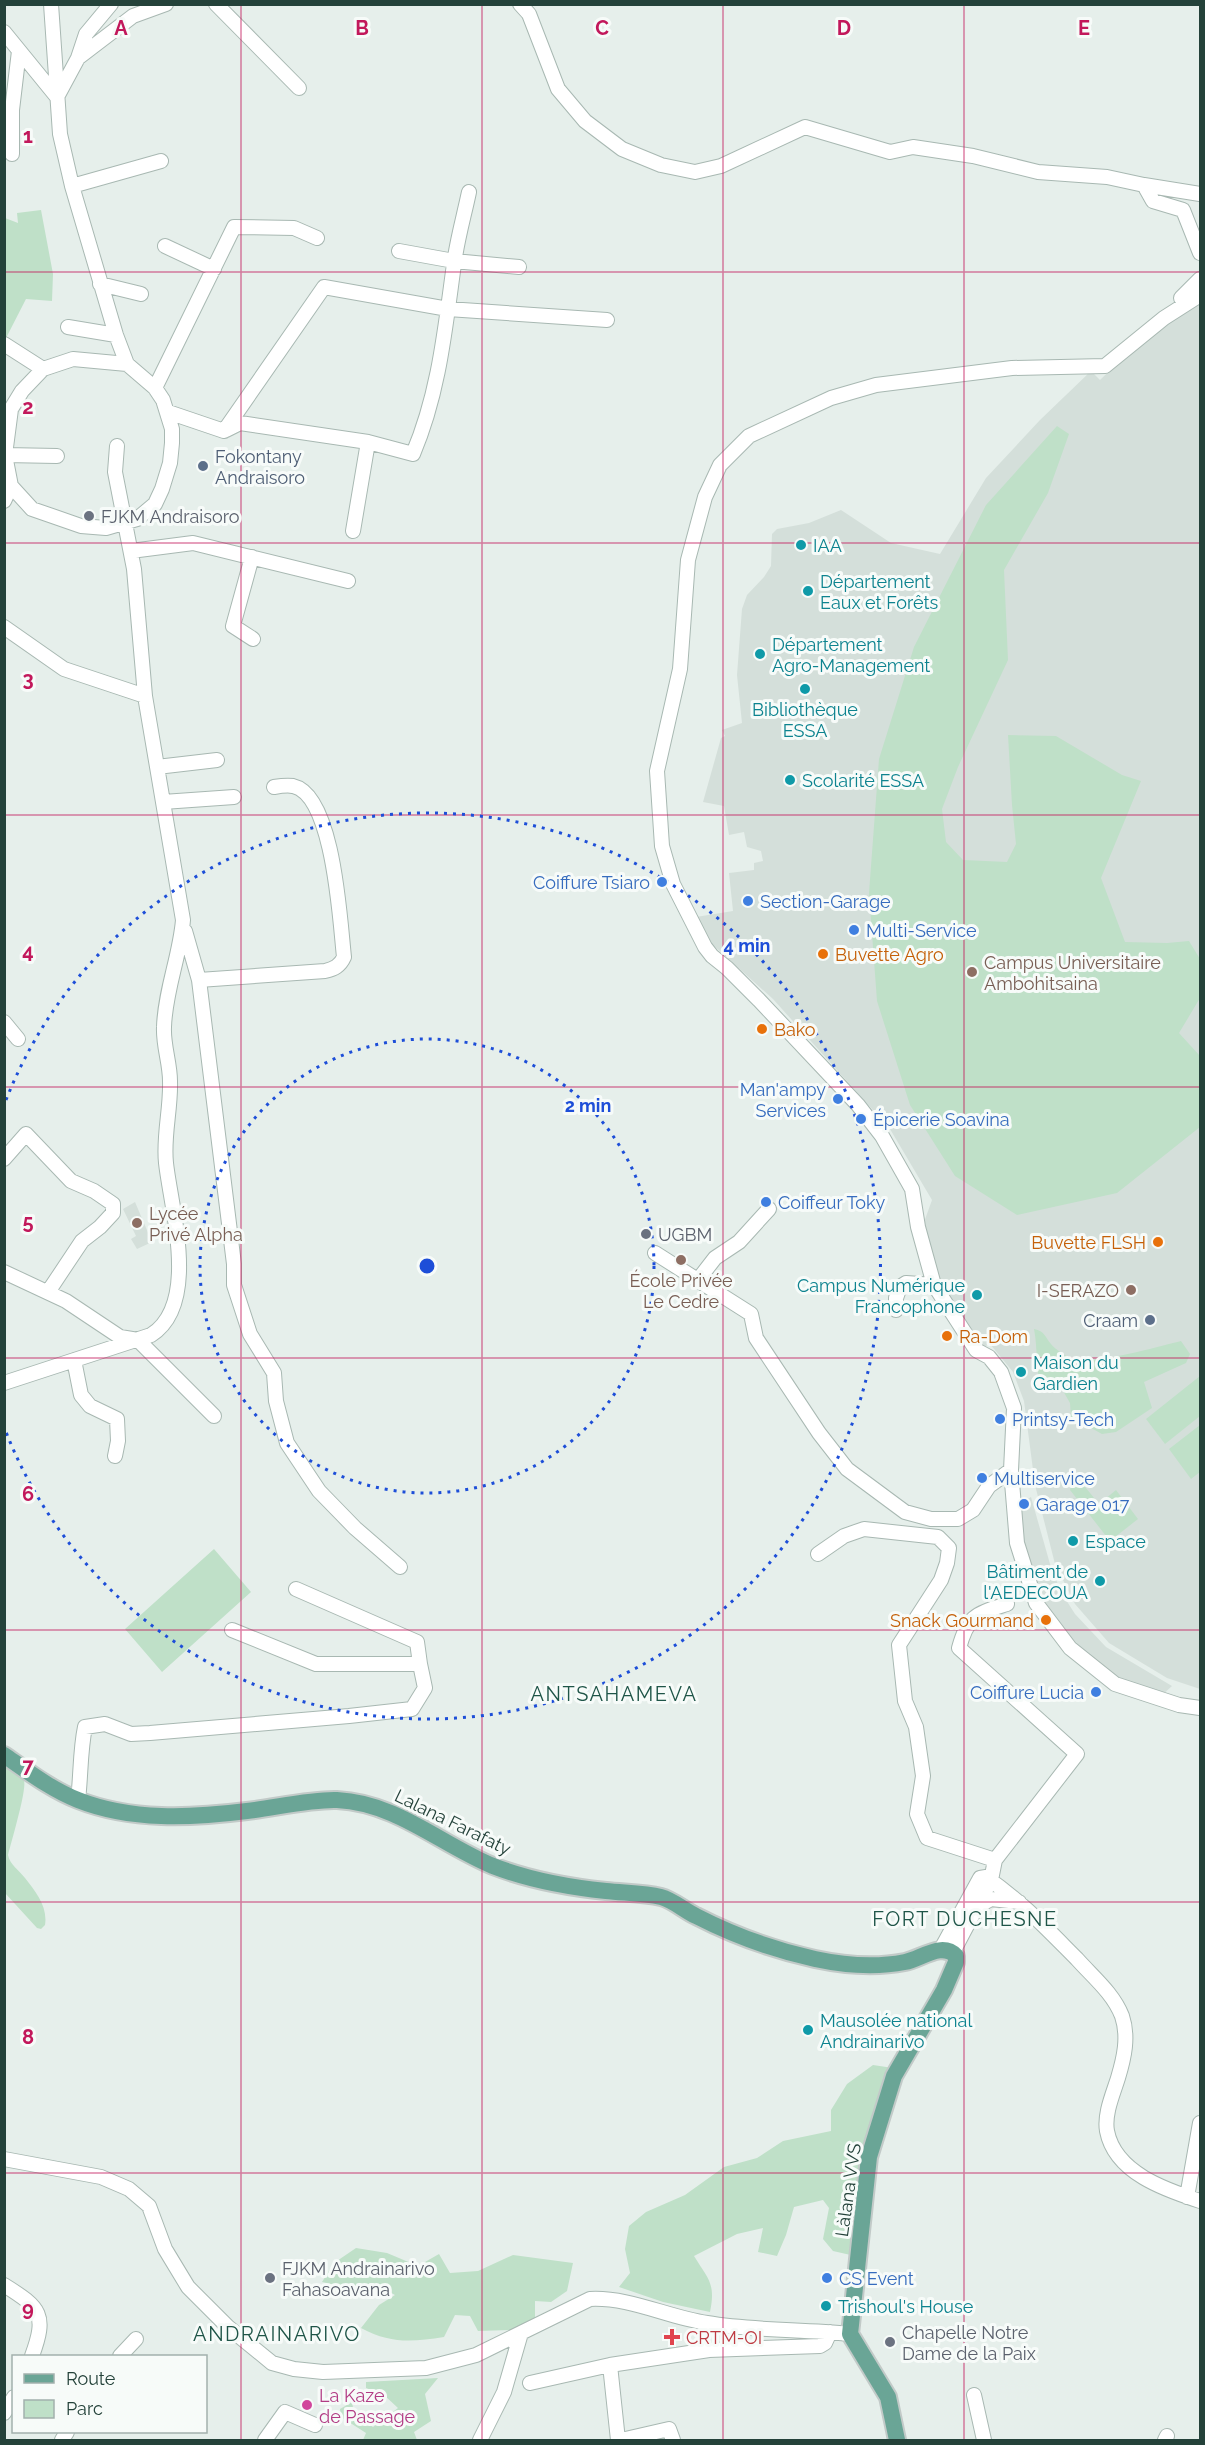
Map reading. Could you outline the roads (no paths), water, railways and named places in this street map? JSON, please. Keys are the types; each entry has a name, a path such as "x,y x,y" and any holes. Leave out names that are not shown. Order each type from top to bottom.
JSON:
{"main road":[{"name":"Lalana Farafaty","path":"4,1755 78,1800 127,1812 181,1817 336,1800 374,1806 404,1816 449,1845 494,1866 540,1881 663,1897 697,1917 780,1951 857,1966 905,1962 947,1951"},
{"name":"Làlana VVS","path":"850,2334 869,2157 894,2076 944,1990 956,1962 956,1956 947,1951"},
{"path":"850,2334 888,2397 897,2440"}],"street":[{"path":"51,4 63,154 116,335 127,364 155,388 168,412 172,443 170,463 162,489 155,504 138,519 106,528 81,526 32,509 11,486 5,455 11,409 22,391 44,369 73,359 127,364"},
{"path":"57,97 78,58 86,34 111,4"},
{"path":"78,58 133,16 166,4"},
{"path":"216,4 299,88"},
{"path":"520,4 529,14 558,89 585,121 622,149 661,165 695,172 721,166 805,127 890,152 914,147 973,156 1038,172 1107,177 1200,194"},
{"path":"4,32 57,97"},
{"path":"12,153 12,110 19,51"},
{"path":"72,186 161,161"},
{"path":"1144,185 1153,201 1176,206 1183,210 1200,253"},
{"path":"168,412 224,431 240,423 368,442 413,454 421,436 439,373 454,261 469,192"},
{"path":"155,388 234,227 294,228 317,238"},
{"path":"165,246 214,269"},
{"path":"399,251 454,261 519,267"},
{"path":"1164,318 1176,303 1198,284 1200,279"},
{"path":"100,284 141,294"},
{"path":"224,431 324,287 448,309 607,320"},
{"path":"1200,294 1164,318 1105,366 1012,368 876,385 831,398 749,436 720,465 705,496 688,560 680,669 657,771 662,846 674,884 712,956 751,992 858,1105 882,1136 912,1189 920,1237 934,1285 976,1350 990,1357 1001,1372 1014,1408 1011,1470 1017,1543 1036,1603 1070,1648 1115,1684 1179,1705 1200,1708"},
{"path":"68,327 116,335"},
{"path":"4,344 44,369"},
{"path":"353,531 368,442"},
{"path":"117,446 115,472 131,551 145,696 183,920 199,980 234,1264 234,1285 250,1334 274,1373 276,1401 287,1443 319,1491 355,1528 400,1567"},
{"path":"5,455 57,456"},
{"path":"4,501 11,486"},
{"path":"131,551 193,543 348,580"},
{"path":"252,557 232,626 253,639"},
{"path":"4,627 64,669 145,696"},
{"path":"157,767 217,760"},
{"path":"199,980 325,971 337,967 344,957 331,849 314,805 294,786 274,787"},
{"path":"163,802 234,797"},
{"path":"4,1383 138,1340 158,1331 168,1318 176,1293 179,1240 165,1154 170,1082 164,1029 182,938 183,920"},
{"path":"4,1022 18,1039"},
{"path":"4,1160 26,1134 71,1181 94,1191 113,1204 113,1213 82,1242 48,1292"},
{"path":"698,1280 715,1258 739,1242 769,1209"},
{"path":"654,1253 751,1314 756,1338 819,1433 847,1469 905,1512 931,1519 958,1519 973,1510 989,1486 1011,1470"},
{"path":"4,1272 66,1301 120,1336 138,1340 214,1416"},
{"path":"896,1310 896,1298 900,1287 906,1283 934,1285"},
{"path":"74,1360 81,1395 90,1406 117,1419 118,1441 115,1456"},
{"path":"818,1554 844,1536 864,1529 938,1537 949,1548 941,1580 899,1645 905,1701 916,1727 923,1776 917,1814 927,1838 995,1860"},
{"path":"78,1800 82,1771 80,1748 85,1727 105,1724 130,1734 150,1733 412,1709 425,1688 417,1642 296,1589"},
{"path":"947,1951 976,1908 991,1880 995,1860 1077,1754 959,1648 965,1628 979,1613 1007,1604"},
{"path":"232,1629 316,1664 420,1664"},
{"path":"947,1951 980,1878 986,1877 991,1880 1021,1903 1112,1995 1122,2015 1125,2029 1125,2054 1108,2111 1107,2130 1112,2147 1134,2172 1161,2188 1200,2201"},
{"path":"976,1908 991,1899 1005,1899 1021,1903"},
{"path":"1187,2197 1200,2123"},
{"path":"4,2159 101,2177 129,2190 149,2206 165,2249 188,2287 228,2327 272,2363 294,2369 322,2372 426,2368 476,2355 590,2299 610,2298 705,2323 767,2331 850,2334"},
{"path":"4,2285 28,2299 37,2311 42,2326 32,2355"},
{"path":"530,2384 610,2365 709,2350 820,2346 825,2343 830,2332"},
{"path":"480,2440 504,2392 521,2333"},
{"path":"121,2355 136,2339"},
{"path":"610,2365 619,2440 669,2429 673,2440"},
{"path":"974,2394 984,2440"},
{"path":"4,2413 12,2400"},
{"path":"265,2440 285,2412 315,2425"}],"place":[{"name":"Fokontany Andraisoro","path":"203,466"},
{"name":"FJKM Andraisoro","path":"89,516"},
{"name":"IAA","path":"801,545"},
{"name":"Département Eaux et Forêts","path":"808,591"},
{"name":"Département Agro-Management","path":"760,654"},
{"name":"Bibliothèque ESSA","path":"805,689"},
{"name":"Scolarité ESSA","path":"790,780"},
{"name":"Coiffure Tsiaro","path":"662,882"},
{"name":"Section-Garage","path":"748,901"},
{"name":"Multi-Service","path":"854,930"},
{"name":"Buvette Agro","path":"823,954"},
{"name":"Campus Universitaire Ambohitsaina","path":"972,972"},
{"name":"Bako","path":"762,1029"},
{"name":"Man'ampy Services","path":"838,1099"},
{"name":"Épicerie Soavina","path":"861,1119"},
{"name":"Coiffeur Toky","path":"766,1202"},
{"name":"Lycée Privé Alpha","path":"137,1223"},
{"name":"UGBM","path":"646,1234"},
{"name":"Buvette FLSH","path":"1158,1242"},
{"name":"École Privée Le Cedre","path":"681,1260"},
{"name":"I-SERAZO","path":"1131,1290"},
{"name":"Campus Numérique Francophone","path":"977,1295"},
{"name":"Craam","path":"1150,1320"},
{"name":"Ra-Dom","path":"947,1336"},
{"name":"Maison du Gardien","path":"1021,1372"},
{"name":"Printsy-Tech","path":"1000,1419"},
{"name":"Multiservice","path":"982,1478"},
{"name":"Garage 017","path":"1024,1504"},
{"name":"Espace","path":"1073,1541"},
{"name":"Bâtiment de l'AEDECOUA","path":"1100,1581"},
{"name":"Snack Gourmand","path":"1046,1620"},
{"name":"Coiffure Lucia","path":"1096,1692"},
{"name":"Mausolée national Andrainarivo","path":"808,2030"},
{"name":"FJKM Andrainarivo Fahasoavana","path":"270,2278"},
{"name":"CS Event","path":"827,2278"},
{"name":"Trishoul's House","path":"826,2306"},
{"name":"CRTM-OI","path":"672,2337"},
{"name":"Chapelle Notre Dame de la Paix","path":"890,2342"},
{"name":"La Kaze de Passage","path":"307,2405"}],"district":[{"name":"ANTSAHAMEVA","path":"614,1694"},
{"name":"FORT DUCHESNE","path":"965,1919"},
{"name":"ANDRAINARIVO","path":"277,2334"}]}
